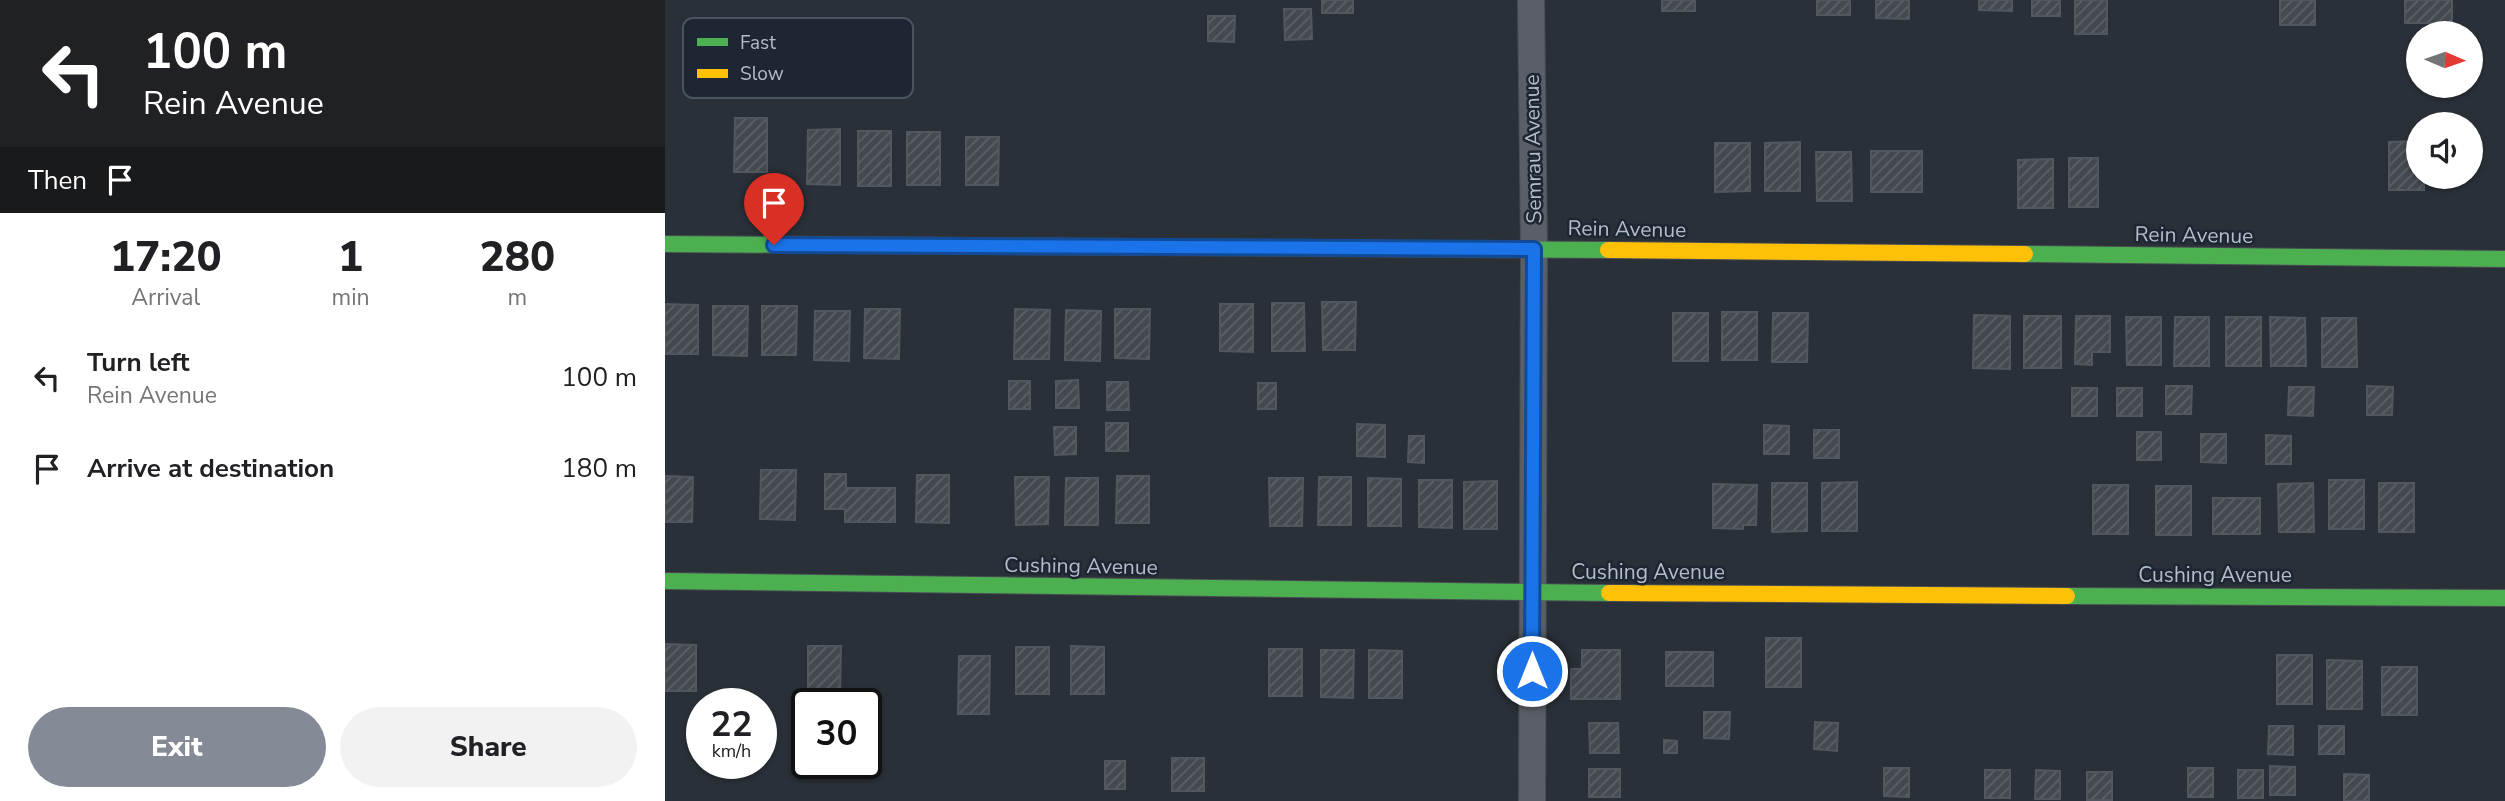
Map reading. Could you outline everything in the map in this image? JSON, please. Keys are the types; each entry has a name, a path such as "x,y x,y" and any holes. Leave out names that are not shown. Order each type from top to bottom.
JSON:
{"street":[{"name":"Semrau Avenue","path":"1531,0 1534,249 1532,801"},
{"name":"Rein Avenue","path":"665,244 2505,259"},
{"name":"Cushing Avenue","path":"665,581 1532,593 2505,598"}],"building":[{"path":"1322,0 1353,0 1353,13 1322,13"},
{"path":"1662,0 1695,0 1695,11 1662,11"},
{"path":"1817,0 1850,0 1850,15 1817,15"},
{"path":"1876,0 1909,0 1909,19 1876,18"},
{"path":"1979,0 2012,0 2012,11 1979,10"},
{"path":"2032,0 2060,0 2060,16 2032,16"},
{"path":"2075,0 2107,0 2107,34 2075,34"},
{"path":"2280,0 2315,0 2315,25 2280,25"},
{"path":"2405,0 2452,0 2452,21 2405,23"},
{"path":"1284,9 1311,9 1312,39 1285,40"},
{"path":"1208,16 1235,16 1234,42 1208,41"},
{"path":"735,118 767,118 767,172 734,172"},
{"path":"840,129 840,185 807,184 808,130"},
{"path":"858,131 891,131 891,186 858,186"},
{"path":"907,132 940,132 940,185 907,185"},
{"path":"966,137 999,137 998,185 966,185"},
{"path":"2406,141 2406,189 2424,190 2389,190 2389,142"},
{"path":"1800,142 1800,191 1765,191 1765,143"},
{"path":"1715,143 1750,143 1750,191 1715,192"},
{"path":"1871,151 1922,151 1922,192 1871,192"},
{"path":"1816,152 1851,152 1852,201 1817,201"},
{"path":"2069,158 2098,158 2098,207 2069,207"},
{"path":"2053,159 2053,208 2018,208 2018,160"},
{"path":"1322,302 1356,302 1355,350 1323,350"},
{"path":"1272,303 1304,303 1305,351 1272,351"},
{"path":"665,304 698,305 698,354 665,354"},
{"path":"1220,304 1253,304 1253,352 1220,351"},
{"path":"713,306 748,306 747,356 713,355"},
{"path":"762,306 797,306 796,355 762,355"},
{"path":"865,309 900,309 899,359 864,358"},
{"path":"1015,309 1050,310 1049,359 1014,359"},
{"path":"1115,309 1150,309 1149,359 1115,358"},
{"path":"1066,310 1101,311 1100,361 1065,360"},
{"path":"815,311 850,311 849,361 814,360"},
{"path":"1722,312 1757,312 1757,360 1722,360"},
{"path":"1673,313 1708,313 1708,361 1673,361"},
{"path":"1773,313 1808,313 1807,362 1772,362"},
{"path":"1974,315 2010,316 2010,369 1973,368"},
{"path":"2024,316 2061,316 2061,368 2024,368"},
{"path":"2076,316 2110,316 2110,352 2092,352 2092,365 2075,364"},
{"path":"2126,317 2161,317 2161,365 2127,365"},
{"path":"2175,317 2209,317 2209,366 2174,366"},
{"path":"2226,317 2261,317 2261,366 2226,366"},
{"path":"2270,317 2305,318 2306,366 2271,366"},
{"path":"2322,318 2356,318 2357,367 2322,367"},
{"path":"1078,380 1079,408 1056,408 1056,381"},
{"path":"1009,381 1030,381 1030,409 1009,409"},
{"path":"1107,382 1128,382 1129,410 1107,410"},
{"path":"1258,383 1276,383 1276,409 1258,409"},
{"path":"2166,386 2192,386 2191,414 2166,414"},
{"path":"2367,386 2393,387 2392,415 2367,415"},
{"path":"2289,387 2314,387 2313,416 2288,415"},
{"path":"2072,388 2097,388 2097,416 2072,416"},
{"path":"2117,388 2142,388 2142,416 2117,416"},
{"path":"1106,423 1128,423 1128,451 1106,451"},
{"path":"1357,424 1385,425 1385,457 1357,456"},
{"path":"1764,425 1789,426 1789,454 1764,454"},
{"path":"1054,427 1076,427 1076,454 1055,455"},
{"path":"1814,430 1839,430 1839,458 1814,458"},
{"path":"2137,432 2161,432 2161,460 2137,460"},
{"path":"2201,434 2226,434 2226,463 2201,462"},
{"path":"2266,435 2291,436 2291,464 2266,464"},
{"path":"1409,436 1424,436 1424,463 1408,462"},
{"path":"761,470 796,470 795,520 760,519"},
{"path":"825,474 846,474 846,488 895,488 895,522 845,522 845,509 825,509"},
{"path":"917,475 949,475 949,523 916,522"},
{"path":"665,476 693,477 692,522 665,522"},
{"path":"1117,476 1149,476 1149,523 1116,523"},
{"path":"1015,477 1049,477 1048,524 1016,525"},
{"path":"1319,477 1351,477 1351,525 1318,525"},
{"path":"1066,478 1098,478 1098,525 1065,525"},
{"path":"1269,478 1303,478 1302,526 1270,526"},
{"path":"1368,478 1401,479 1401,526 1368,526"},
{"path":"1419,480 1452,480 1452,528 1419,527"},
{"path":"2329,480 2364,480 2364,529 2329,529"},
{"path":"1497,481 1497,529 1464,529 1464,482"},
{"path":"1857,482 1857,531 1822,531 1822,483"},
{"path":"1772,483 1807,483 1807,531 1772,532"},
{"path":"2313,483 2314,532 2279,532 2278,484"},
{"path":"2379,483 2414,483 2414,532 2379,532"},
{"path":"1713,484 1757,485 1756,525 1743,525 1743,529 1713,528"},
{"path":"2093,485 2128,485 2128,534 2093,534"},
{"path":"2156,486 2191,486 2191,535 2156,535"},
{"path":"2213,498 2260,498 2260,534 2213,534"},
{"path":"1766,638 1801,638 1801,687 1766,687"},
{"path":"665,644 696,645 696,688 665,691"},
{"path":"808,646 841,646 840,688 808,688"},
{"path":"1071,646 1104,647 1104,694 1071,694"},
{"path":"1016,647 1049,647 1049,694 1016,694"},
{"path":"1269,649 1302,649 1302,696 1269,696"},
{"path":"1321,650 1354,650 1353,698 1321,697"},
{"path":"1369,650 1402,651 1402,698 1369,698"},
{"path":"1582,650 1620,650 1620,699 1571,699 1571,669 1582,669"},
{"path":"1666,652 1713,652 1713,686 1666,686"},
{"path":"2277,655 2312,655 2312,704 2277,704"},
{"path":"959,656 990,656 989,714 958,714"},
{"path":"2327,660 2362,661 2362,709 2327,709"},
{"path":"2382,667 2417,667 2417,715 2382,715"},
{"path":"1704,712 1730,712 1729,739 1704,738"},
{"path":"1815,722 1838,723 1837,751 1814,749"},
{"path":"1589,723 1618,723 1619,753 1590,753"},
{"path":"2269,726 2293,726 2293,755 2268,754"},
{"path":"2319,726 2344,726 2344,754 2319,754"},
{"path":"1664,740 1677,741 1677,753 1664,753"},
{"path":"1172,758 1204,758 1204,791 1172,791"},
{"path":"1105,761 1125,761 1125,789 1105,789"},
{"path":"2270,766 2295,767 2295,795 2270,795"},
{"path":"1884,768 1909,768 1909,797 1884,796"},
{"path":"2188,768 2213,768 2213,797 2188,797"},
{"path":"1589,769 1620,769 1620,797 1589,797"},
{"path":"1985,770 2010,770 2010,798 1985,798"},
{"path":"2036,770 2060,771 2060,799 2035,799"},
{"path":"2238,770 2263,770 2263,798 2238,798"},
{"path":"2087,772 2112,772 2112,800 2087,800"},
{"path":"2344,774 2369,775 2369,801 2344,801"}],"traffic: fast":[{"path":"665,244 1608,250"},
{"path":"2025,254 2505,259"},
{"path":"665,581 1609,593"},
{"path":"2067,596 2505,598"}],"traffic: slow":[{"path":"1608,250 2025,254"},
{"path":"1609,593 2067,596"}],"route":[{"path":"774,245 1534,249 1532,671"}]}
